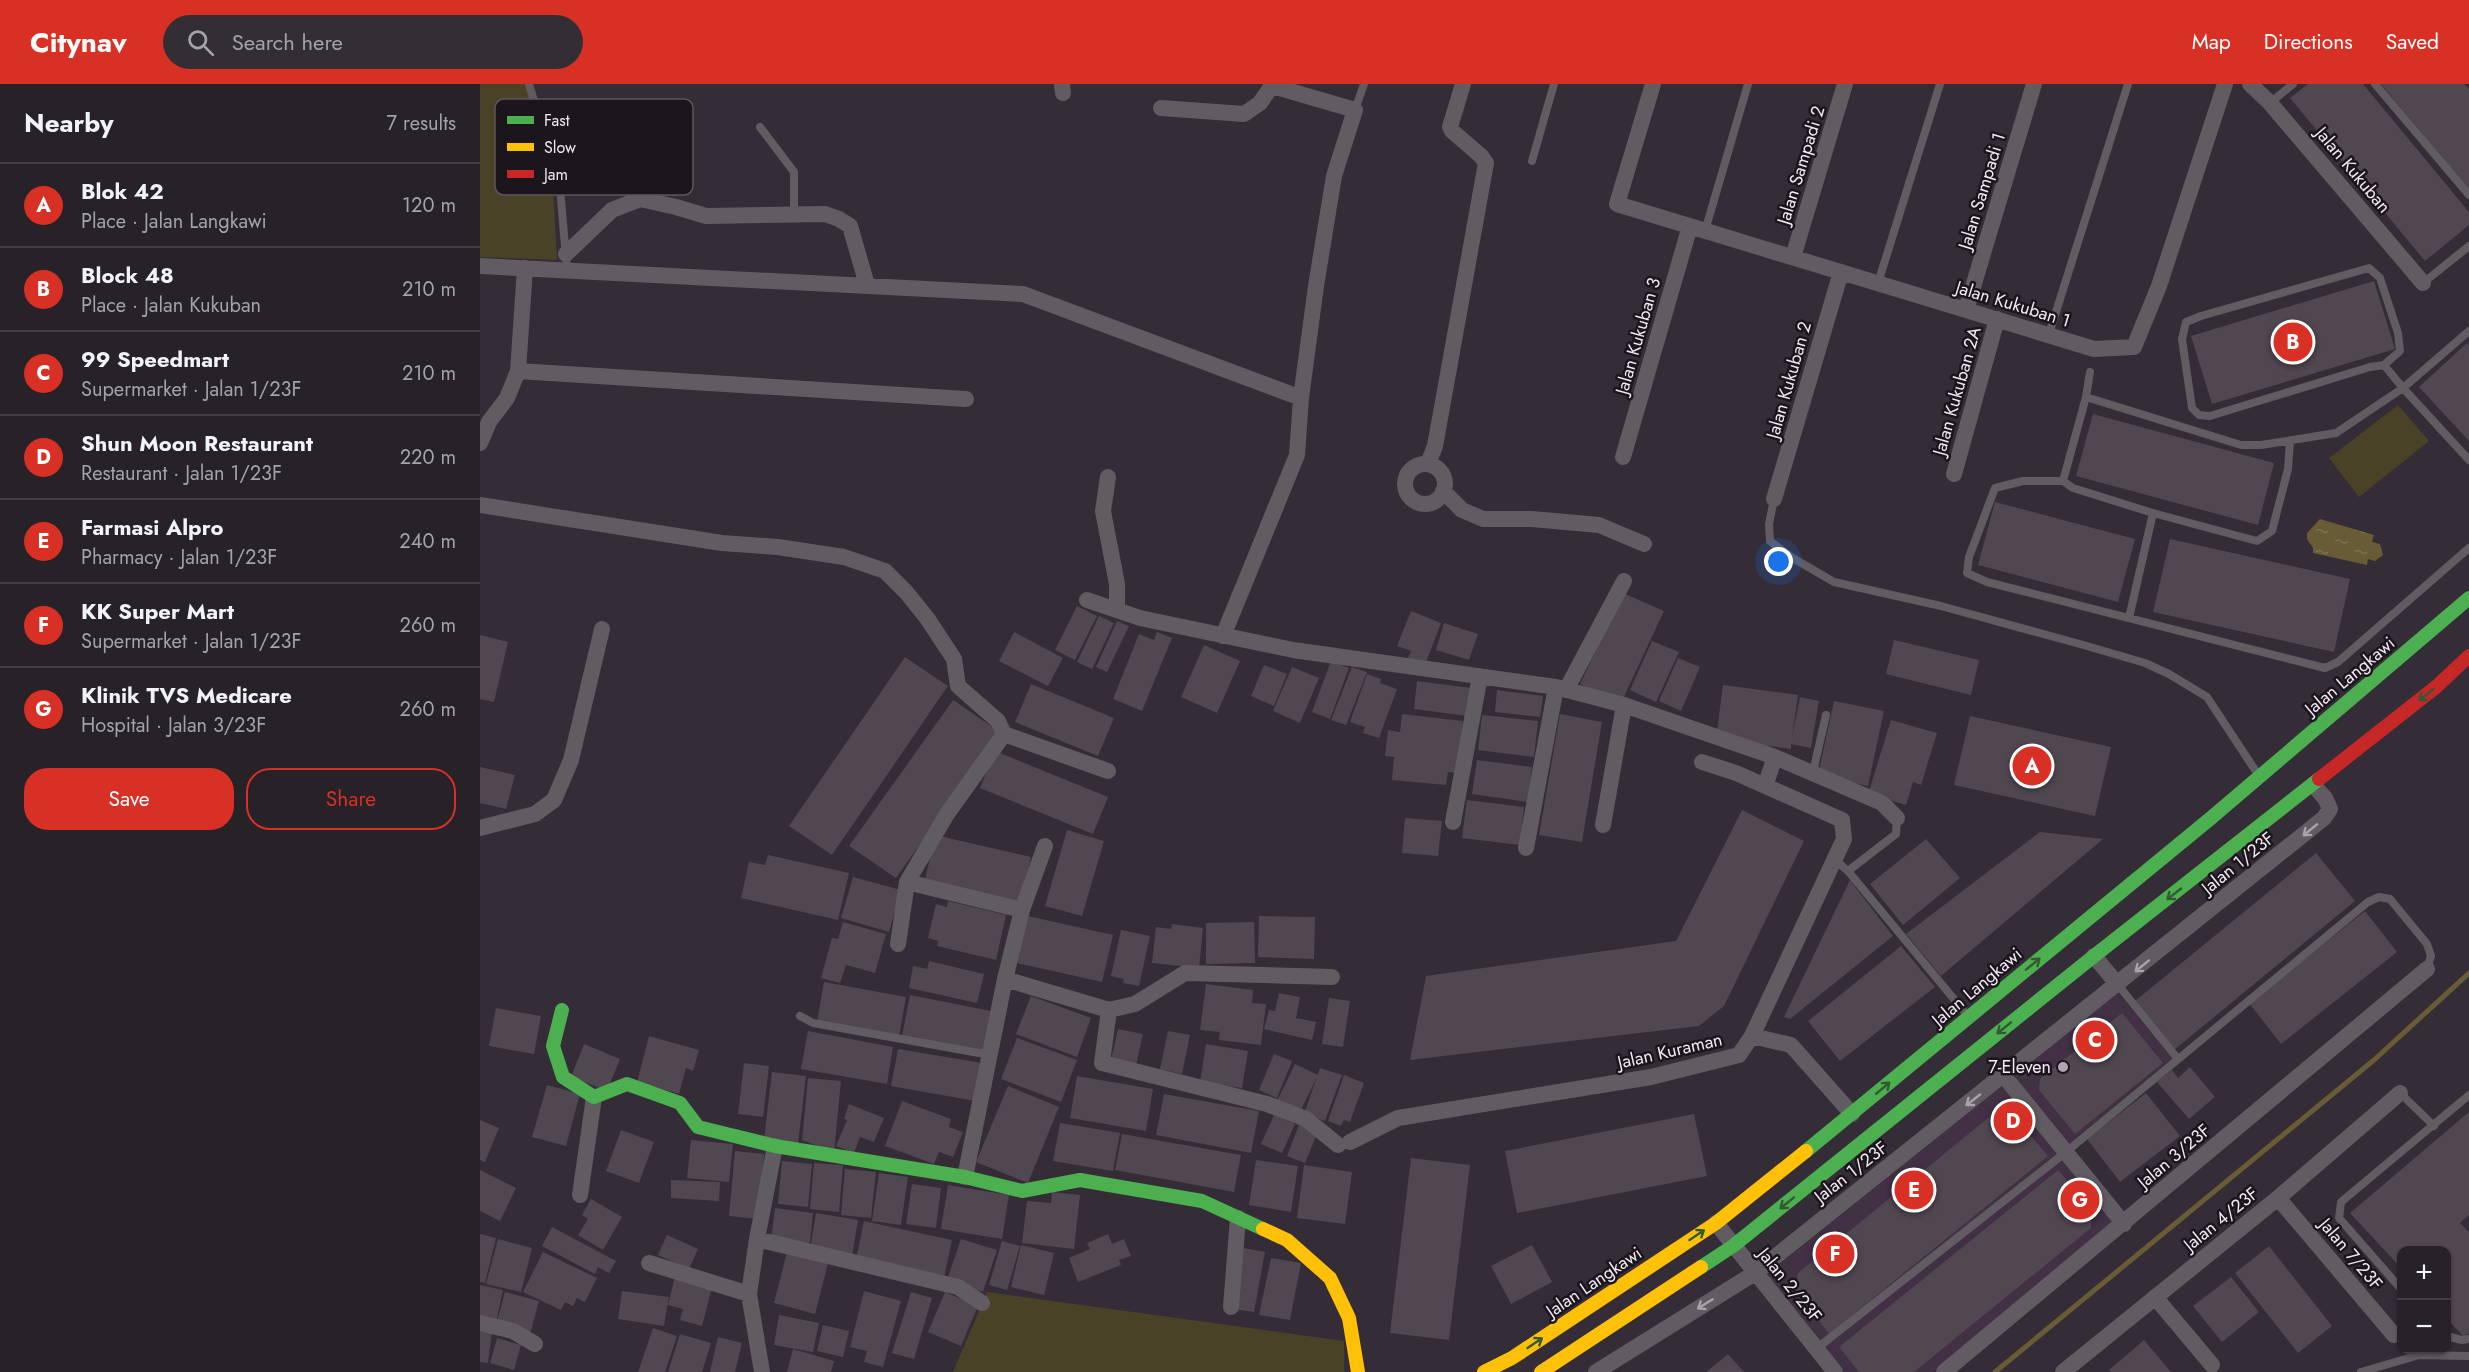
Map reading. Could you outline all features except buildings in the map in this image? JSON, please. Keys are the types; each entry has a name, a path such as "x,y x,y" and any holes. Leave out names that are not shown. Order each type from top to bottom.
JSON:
{"street":[{"path":"1428,464 1435,446 1486,163 1450,127 1463,84"},
{"name":"Jalan Kukuban 1","path":"1653,84 1617,204 2094,349 2134,347 2159,286 2225,84"},
{"name":"Jalan Sampadi 2","path":"1793,257 1845,84"},
{"name":"Jalan Sampadi 1","path":"1966,310 2034,84"},
{"name":"Jalan Kukuban","path":"2250,84 2270,103 2423,283"},
{"path":"1161,108 1244,114 1260,103 1273,85 1355,110 1334,176 1301,398 1297,455 1223,636"},
{"path":"566,261 612,210 640,199 706,216 825,214 839,219 850,226 867,285"},
{"name":"Jalan Kukuban 3","path":"1623,457 1698,229"},
{"path":"480,266 525,268 566,261 867,285 1023,294 1301,398"},
{"path":"480,443 489,422 507,398 518,371 525,268"},
{"name":"Jalan Kukuban 2","path":"1774,499 1841,272"},
{"name":"Jalan Kukuban 2A","path":"1954,474 1997,319"},
{"path":"518,371 966,399"},
{"path":"1443,491 1435,501 1423,504 1411,499 1404,488 1406,475 1415,466 1428,464 1439,469 1442,474 1443,491 1462,510 1483,519 1532,519 1599,525 1644,544"},
{"path":"1108,477 1103,511 1117,584 1118,610"},
{"path":"480,505 722,543 778,546 844,557 885,571 920,609 954,659 958,686 998,721 1004,734 1108,771"},
{"path":"1526,848 1561,688 1624,581"},
{"name":"Jalan Langkawi","path":"1484,1372 1512,1358 1716,1223 1852,1114 2260,776 2469,598"},
{"path":"1087,600 1140,618 1293,650 1561,688 1624,705 1775,756 1882,803 1897,818"},
{"path":"480,828 535,814 554,800 571,760 602,629"},
{"path":"1541,1372 1733,1246 2094,956 2436,687 2469,656"},
{"path":"1453,822 1480,676"},
{"path":"1603,825 1624,705"},
{"path":"898,944 907,882 947,814 1004,734"},
{"path":"1765,786 1775,756"},
{"name":"Jalan Kuraman","path":"1109,1010 1102,1063 1276,1107 1306,1119 1344,1143 1398,1118 1651,1077 1739,1055 1752,1036 1844,839 1842,820 1765,786 1702,762"},
{"name":"Jalan 1/23F","path":"1596,1372 1755,1273 2118,986 2324,819 2330,809 2325,798 2313,785"},
{"path":"965,1177 1005,978 1022,910 1045,846"},
{"path":"907,882 1022,910"},
{"path":"2094,956 2118,986"},
{"name":"Jalan 3/23F","path":"1944,1372 2427,969"},
{"path":"1005,978 1109,1010 1135,1004 1185,972 1332,977"},
{"path":"562,1010 553,1046 563,1077 594,1097"},
{"path":"1752,1036 1791,1045 1852,1114"},
{"path":"2004,1076 2124,1224"},
{"path":"594,1097 627,1084 680,1103 698,1127 775,1146 965,1177 1022,1191 1080,1180 1202,1201 1287,1240 1330,1278 1349,1318 1358,1372"},
{"name":"Jalan 4/23F","path":"2063,1372 2278,1198 2400,1093"},
{"path":"580,1196 594,1097"},
{"path":"762,1372 749,1294 775,1146"},
{"name":"Jalan 7/23F","path":"2278,1198 2394,1335"},
{"path":"1231,1307 1238,1218"},
{"name":"Jalan 2/23F","path":"1716,1223 1835,1372"},
{"path":"757,1239 958,1287 982,1303"},
{"path":"649,1263 749,1294"},
{"path":"2155,1297 2212,1365"},
{"path":"480,1323 513,1331 535,1344"}],"lane":[{"path":"529,84 533,99"},
{"path":"1355,110 1364,84"},
{"path":"1532,161 1554,84"},
{"path":"1698,229 1748,84"},
{"path":"1878,283 1940,84"},
{"path":"2049,334 2128,84"},
{"path":"2270,103 2293,84"},
{"path":"2375,84 2469,195"},
{"path":"760,127 794,172 794,214"},
{"path":"561,195 566,261"},
{"path":"2423,283 2469,246"},
{"path":"2369,268 2380,278 2398,333 2400,351 2384,365 2370,367 2210,416 2199,415 2192,408 2182,339 2186,322 2201,316 2369,268"},
{"path":"2086,397 2241,445 2290,441 2336,432 2403,388 2469,331"},
{"path":"2384,365 2469,460"},
{"path":"2063,481 2086,397 2090,372"},
{"path":"2290,441 2288,469 2272,531 2257,541 2153,513 2073,488 2063,481 2023,481 1995,488 1969,557 1967,573 1987,582 2325,668 2338,662 2469,548"},
{"path":"1774,499 1769,524 1770,541 1791,557 1833,582 1941,606 2145,663 2169,674 2207,697 2260,776"},
{"path":"2129,618 2153,513"},
{"path":"1813,772 1826,715"},
{"path":"1848,870 1896,834 1897,818"},
{"path":"1834,859 1848,870 1969,1016"},
{"path":"1816,1348 2066,1152 2368,902 2379,897 2390,899 2427,944 2431,956 2427,969"},
{"path":"2118,986 2178,1059"},
{"path":"800,1016 813,1023 990,1055"},
{"path":"2400,1093 2434,1126"},
{"path":"2397,1284 2339,1218 2341,1202 2469,1095"},
{"path":"2451,1337 2469,1339"},
{"path":"2361,1372 2419,1355 2469,1356"}],"shaded area":[{"path":"480,84 527,84 531,99 495,99 495,195 553,195 557,260 480,257"},
{"path":"2398,405 2429,441 2359,497 2329,458"},
{"path":"2118,993 2172,1058 2059,1153 2115,1223 1933,1372 1844,1372 1766,1275"},
{"path":"987,1292 1344,1341 1344,1372 953,1372"}],"water":[{"path":"2320,519 2374,535 2372,542 2380,544 2383,555 2375,561 2368,559 2367,565 2313,553 2307,533"}],"waterway":[{"path":"1995,1372 2374,1060 2469,973"}],"traffic: fast":[{"path":"1806,1151 2211,818 2469,598"},
{"path":"1701,1267 1733,1246 2094,956 2319,779"},
{"path":"562,1010 553,1046 563,1077 594,1097 627,1084 680,1103 698,1127 775,1146 965,1177 1022,1191 1080,1180 1202,1201 1263,1229"}],"traffic: slow":[{"path":"1484,1372 1512,1358 1716,1223 1806,1151"},
{"path":"1263,1229 1287,1240 1330,1278 1349,1318 1358,1372"},
{"path":"1541,1372 1701,1267"}],"traffic: jam":[{"path":"2319,779 2436,687 2469,656"}],"place":[{"name":"Block 48","path":"2293,342"},
{"name":"Blok 42","path":"2032,766"},
{"name":"99 Speedmart","path":"2095,1040"},
{"name":"7-Eleven","path":"2063,1067"},
{"name":"Shun Moon Restaurant","path":"2013,1121"},
{"name":"Farmasi Alpro","path":"1914,1190"},
{"name":"Klinik TVS Medicare","path":"2080,1200"},
{"name":"KK Super Mart","path":"1835,1254"}]}
